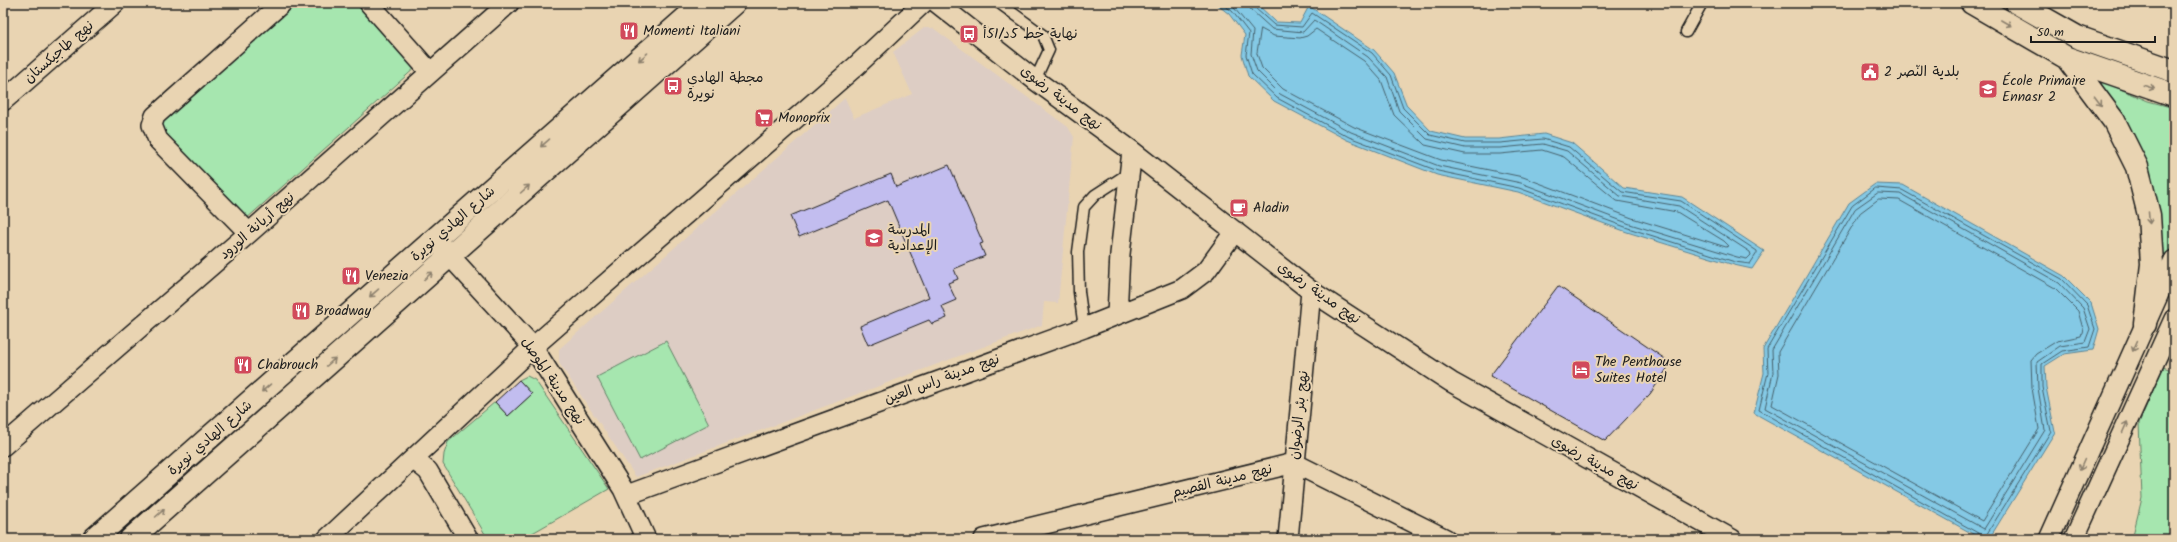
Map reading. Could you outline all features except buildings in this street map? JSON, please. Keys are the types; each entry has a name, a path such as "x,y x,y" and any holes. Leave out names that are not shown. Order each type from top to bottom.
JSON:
{"main road":[{"name":"شارع الهادي نويرة","path":"94,539 703,3"},
{"name":"شارع الهادي نويرة","path":"131,539 734,3"},
{"path":"1972,3 2067,58 2174,95"},
{"path":"2017,3 2077,37 2174,71"},
{"path":"2067,58 2114,121 2137,166 2149,215 2152,264 2145,324"}],"street":[{"name":"نهج طاجيكستان","path":"3,101 115,3"},
{"path":"249,233 158,140 152,125 155,116 282,3"},
{"path":"369,3 430,72"},
{"name":"نهج أريانة الورود","path":"3,446 249,233 509,3"},
{"path":"327,539 533,347 856,66 923,3"},
{"name":"نهج مدينة رضوى","path":"937,3 1035,80 1132,151 1312,291 1451,382 1732,539"},
{"path":"1117,315 1120,254 1132,151"},
{"name":"نهج مدينة راس العين","path":"627,494 1084,328 1182,289 1206,271 1235,231"},
{"name":"نهج مدينة الموصل","path":"436,239 533,347 627,494 646,539"},
{"path":"2049,539 2174,260"},
{"name":"نهج بئر الرضوان","path":"1288,539 1294,463 1312,291"},
{"path":"2074,539 2174,319"},
{"path":"413,459 428,471 468,539"},
{"path":"1294,463 1446,539"},
{"name":"نهج مدينة القصيم","path":"984,539 1294,463"}],"lane":[{"path":"999,3 1043,35 1049,50 1035,80"},
{"path":"1686,32 1702,3"},
{"path":"1084,328 1078,292 1078,252 1084,207 1095,195 1129,173"}],"shaded area":[{"name":"المدرسة الإعدادية","path":"924,28 933,28 1068,127 1074,137 1058,303 1044,302 1042,325 636,477 559,363 559,349 845,98 854,118 912,94 893,52"}],"green space":[{"path":"297,3 359,3 416,67 245,220 159,126"},
{"path":"2090,76 2148,101 2174,108 2174,258 2158,266 2157,215"},
{"path":"666,341 709,424 640,460 597,377"},
{"path":"2163,367 2174,371 2174,539 2132,539 2142,498 2139,423"},
{"path":"527,376 535,380 609,489 522,539 488,539 443,464 444,454 448,442 495,402 508,416 532,394 519,380"}],"water":[{"path":"1215,3 1256,3 1276,22 1300,23 1309,6 1374,50 1394,73 1407,106 1431,131 1465,139 1499,139 1544,134 1572,143 1624,188 1682,197 1764,251 1752,269 1734,265 1627,232 1518,192 1437,175 1347,140 1274,101 1248,76 1242,55 1245,35 1229,14"},
{"path":"1875,184 1903,185 2064,276 2091,303 2099,329 2093,350 2064,354 2045,366 2046,387 2055,432 1989,539 1982,539 1754,413 1764,373 1763,349 1849,203"}],"place":[{"name":"Momenti Italiani","path":"629,31"},
{"name":"نهاية خط 5د/51أ","path":"969,34"},
{"name":"بلدية النّصر 2","path":"1870,72"},
{"name":"مجطة الهادي نويرة","path":"673,86"},
{"name":"École Primaire Ennasr 2","path":"1988,89"},
{"name":"Monoprix","path":"764,118"},
{"name":"Aladin","path":"1239,208"},
{"name":"المدرسة الإعدادية","path":"874,238"},
{"name":"Venezia","path":"351,276"},
{"name":"Broadway","path":"301,311"},
{"name":"Chabrouch","path":"243,365"},
{"name":"The Penthouse Suites Hotel","path":"1581,370"}]}
